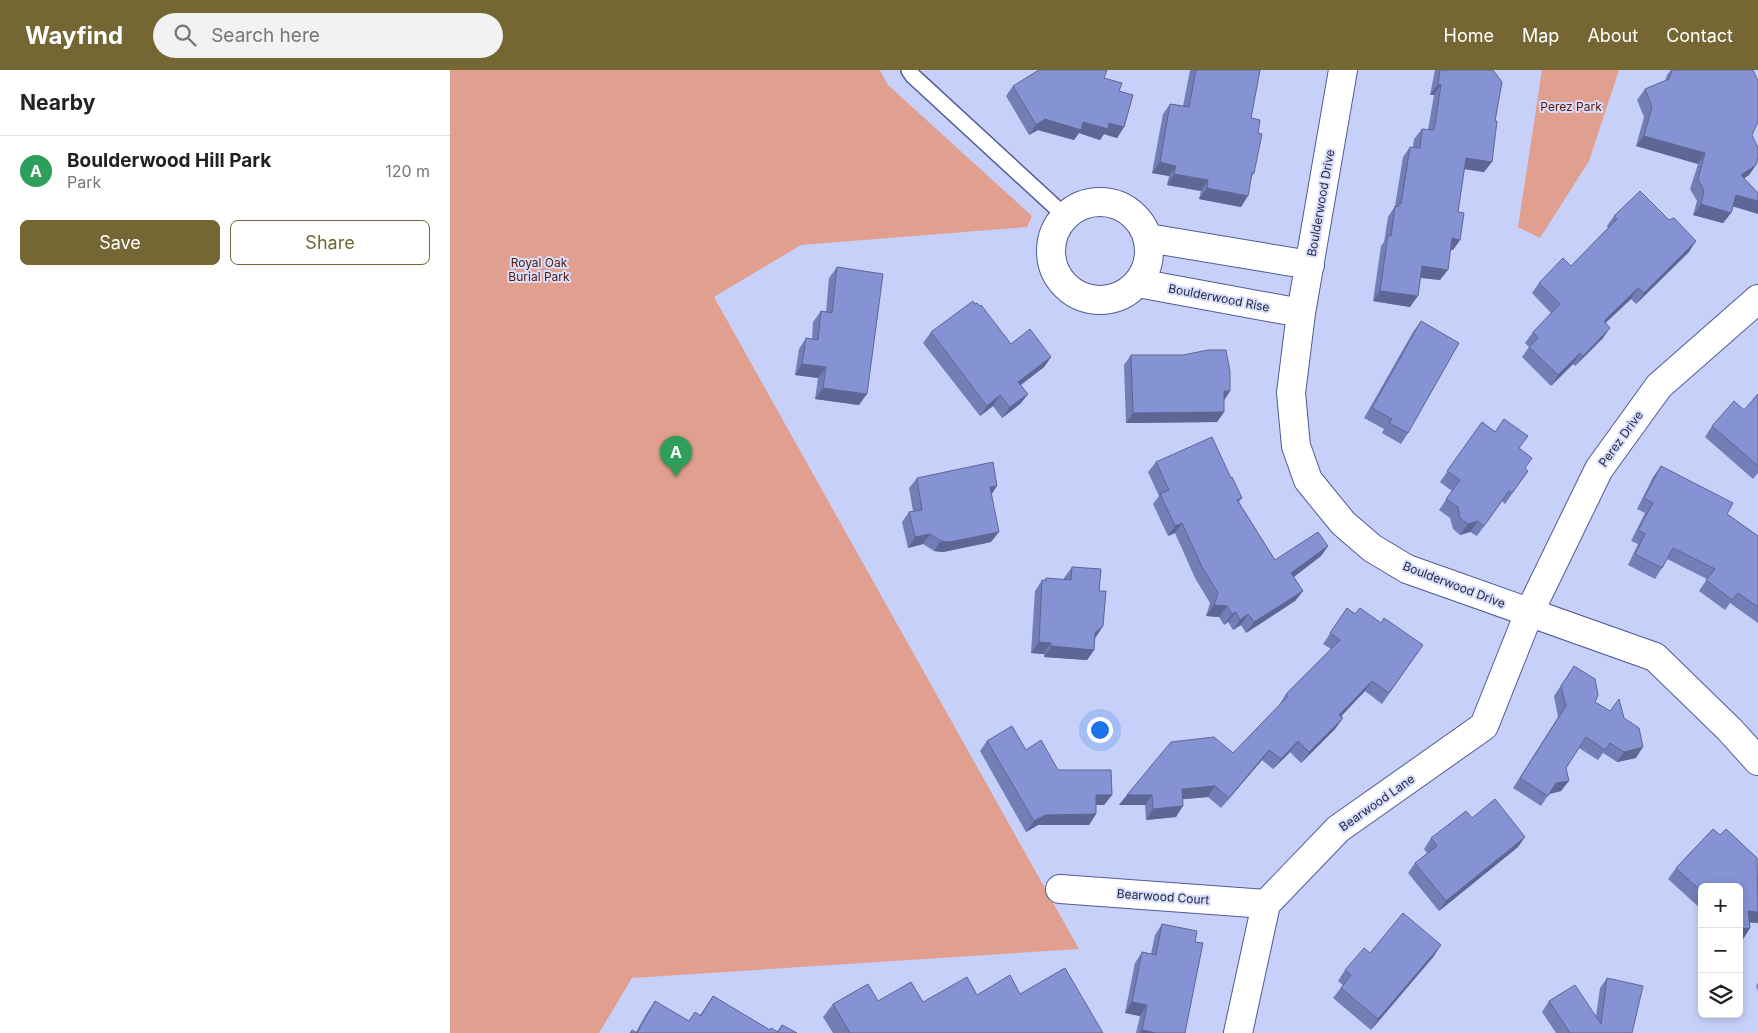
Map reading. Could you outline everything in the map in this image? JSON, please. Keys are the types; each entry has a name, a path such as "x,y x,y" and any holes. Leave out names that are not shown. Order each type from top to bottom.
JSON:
{"street":[{"name":"Boulderwood Drive","path":"1343,70 1301,313 1291,393 1296,446 1308,480 1343,523 1372,548 1407,569 1655,657 1758,760"},
{"path":"1096,201 1114,203 1129,210 1141,222 1148,238 1149,262 1138,283 1124,294 1108,300 1090,299 1074,292 1061,280 1053,265 1051,247 1055,230 1065,216 1079,206 1096,201"},
{"path":"1148,238 1310,265"},
{"name":"Boulderwood Rise","path":"1138,283 1301,313"},
{"name":"Perez Drive","path":"1529,613 1599,469 1659,386 1758,299"},
{"name":"Bearwood Lane","path":"1266,904 1338,830 1484,726 1529,613"},
{"name":"Bearwood Court","path":"1060,889 1266,904"},
{"path":"1238,1033 1266,904"}],"lane":[{"path":"909,70 913,76 1065,216"}],"green space":[{"name":"Royal Oak Burial Park","path":"450,70 880,70 888,85 1032,216 1027,227 801,245 714,297 1079,949 632,978 599,1033 450,1033"},
{"name":"Perez Park","path":"1542,70 1619,70 1589,161 1540,238 1518,227"}],"building":[{"path":"1039,70 1107,70 1104,78 1122,83 1119,91 1133,95 1124,127 1109,123 1108,129 1083,122 1081,130 1045,119 1036,125 1013,86"},
{"path":"1196,70 1260,70 1251,118 1260,120 1258,133 1262,134 1248,196 1207,188 1208,180 1174,174 1176,166 1160,162 1170,104 1189,107"},
{"path":"1440,70 1493,70 1502,82 1495,121 1497,121 1492,162 1466,158 1458,212 1464,213 1460,240 1452,238 1448,270 1422,266 1418,296 1380,291 1388,235 1391,236 1395,206 1398,207 1399,203 1401,204 1410,147 1420,148 1422,129 1434,130 1441,85 1438,84"},
{"path":"1672,70 1753,70 1758,81 1758,122 1752,135 1758,148 1758,158 1756,165 1741,175 1758,193 1758,201 1736,195 1731,213 1701,204 1704,191 1698,179 1705,153 1644,136 1652,107 1645,89 1669,79"},
{"path":"1640,191 1669,220 1674,218 1696,241 1644,293 1638,288 1604,321 1610,328 1583,356 1580,353 1558,375 1529,347 1538,338 1533,332 1560,304 1539,283 1563,258 1571,266 1617,219 1614,216"},
{"path":"837,267 883,274 867,394 823,388 826,367 802,364 806,338 818,340 821,311 832,313"},
{"path":"973,301 975,304 981,305 1011,344 1030,329 1051,357 1018,382 1028,394 1010,407 1000,395 987,406 931,332"},
{"path":"1421,321 1459,343 1408,433 1389,423 1392,419 1372,408"},
{"path":"1208,350 1226,350 1230,372 1230,391 1224,391 1224,412 1133,413 1131,355 1183,355"},
{"path":"1758,394 1758,466 1712,426 1734,401 1744,410"},
{"path":"1504,419 1528,436 1519,448 1532,458 1525,468 1528,471 1512,493 1509,491 1484,526 1478,521 1468,524 1460,518 1458,507 1446,499 1460,480 1447,471 1482,422 1495,432"},
{"path":"1212,437 1242,498 1237,500 1275,560 1318,532 1328,546 1291,573 1303,591 1254,622 1248,614 1240,620 1236,612 1232,614 1227,606 1214,605 1218,593 1202,567 1182,523 1175,526 1160,494 1169,490 1156,462"},
{"path":"993,462 997,486 990,487 999,532 950,542 941,541 930,534 915,537 909,512 922,510 917,478"},
{"path":"1661,466 1733,503 1727,514 1758,536 1758,607 1738,593 1732,600 1706,580 1715,569 1673,548 1662,568 1635,554 1645,534 1638,530 1653,503 1644,498"},
{"path":"1072,567 1101,569 1099,591 1106,591 1103,626 1095,633 1094,650 1051,646 1051,643 1039,642 1042,580 1046,581 1046,578 1071,580"},
{"path":"1347,608 1355,614 1360,608 1381,623 1384,618 1423,645 1389,693 1372,681 1339,715 1343,718 1309,752 1298,741 1281,759 1269,750 1229,798 1215,786 1182,789 1183,806 1153,809 1152,795 1127,795 1171,742 1214,737 1233,753 1288,696 1286,694 1340,640 1330,633"},
{"path":"1574,666 1595,679 1598,695 1595,702 1610,711 1619,699 1624,718 1639,728 1643,747 1624,752 1610,743 1605,750 1586,737 1566,768 1569,781 1556,783 1548,796 1520,778 1566,706 1561,686"},
{"path":"1012,726 1026,750 1041,740 1058,770 1111,770 1112,795 1096,795 1096,814 1045,815 1034,821 987,741"},
{"path":"1495,799 1525,837 1446,901 1415,863 1437,846 1431,838 1466,811 1472,818"},
{"path":"1713,829 1720,835 1726,829 1757,858 1758,912 1748,911 1750,928 1743,929 1743,883 1698,883 1698,888 1676,868"},
{"path":"1403,913 1441,945 1378,1019 1341,988 1351,975 1345,970 1364,948 1370,953"},
{"path":"1162,924 1197,931 1195,942 1203,943 1185,1033 1156,1033 1142,1030 1147,1005 1132,1002 1142,952 1156,955"},
{"path":"1065,968 1103,1033 850,1033 833,1004 868,984 878,1001 911,982 923,1002 967,977 977,995 1010,975 1020,994"},
{"path":"1607,978 1643,986 1632,1033 1570,1033 1549,1001 1575,985 1601,1024"},
{"path":"713,996 770,1030 771,1028 778,1032 782,1025 797,1033 637,1033 655,1001 689,1021 695,1012 701,1016"}],"place":[{"name":"Boulderwood Hill Park","path":"676,477"}]}
